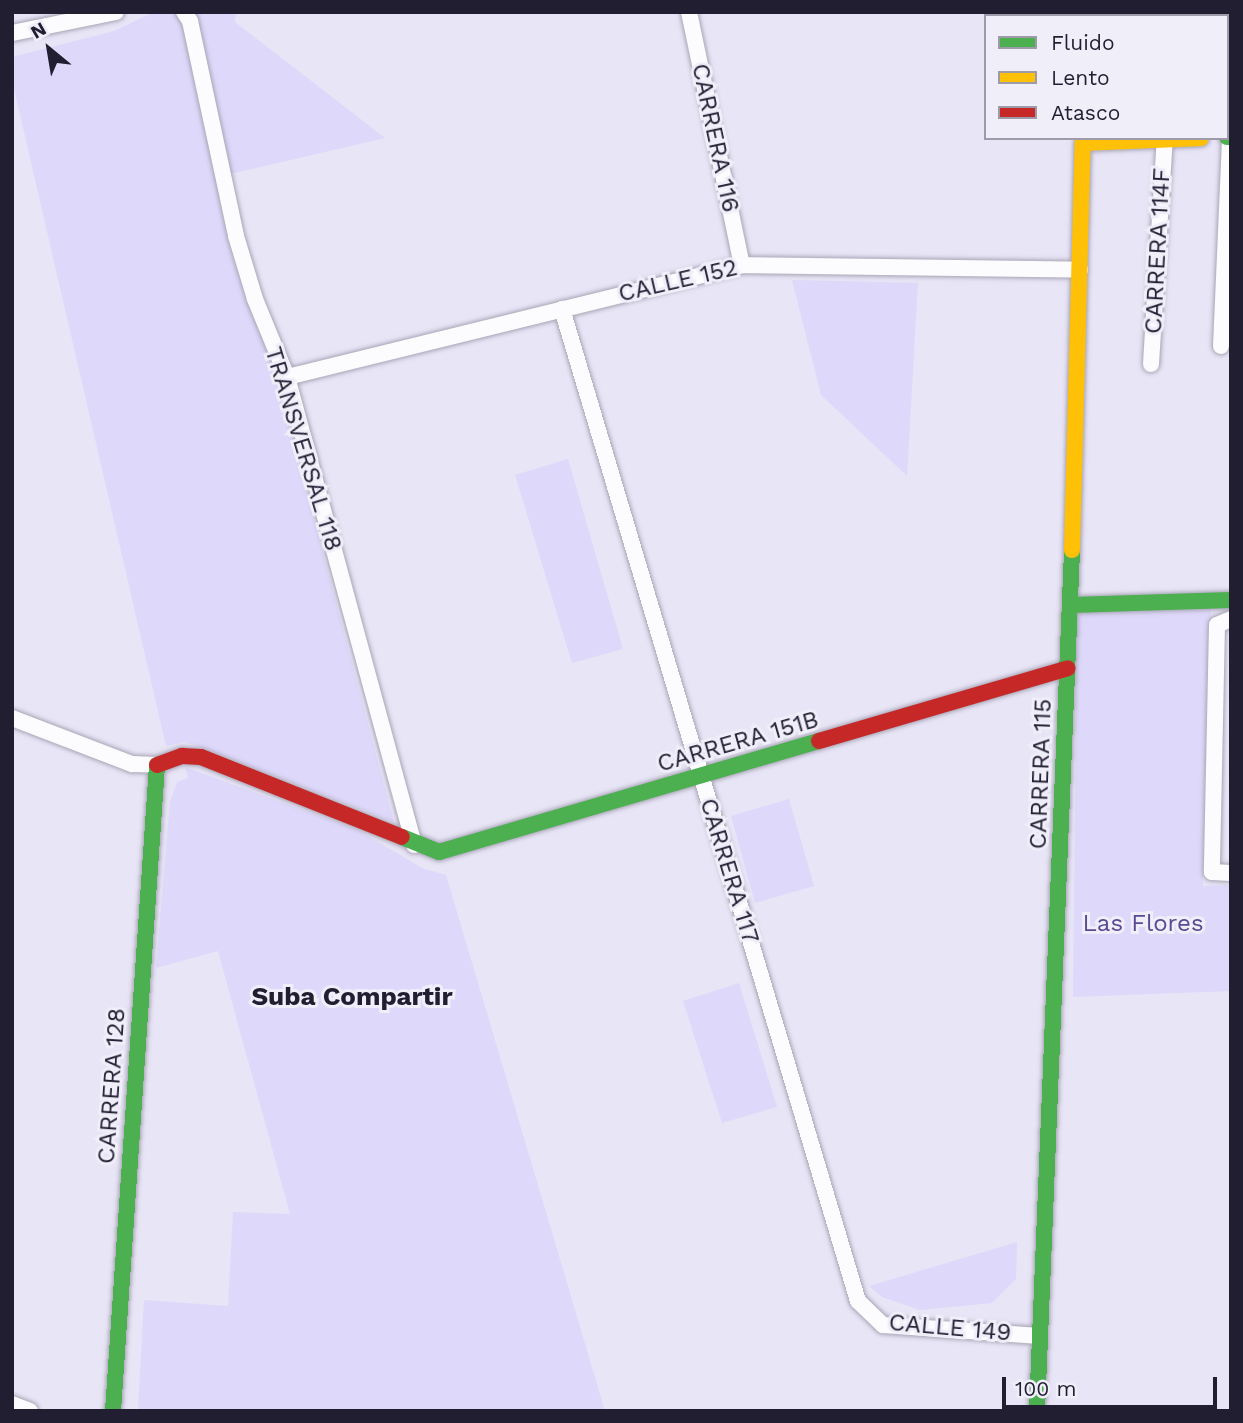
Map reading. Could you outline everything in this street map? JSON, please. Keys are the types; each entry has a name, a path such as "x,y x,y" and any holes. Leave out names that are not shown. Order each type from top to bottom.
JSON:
{"street":[{"path":"12,33 116,12"},
{"name":"TRANSVERSAL 118","path":"184,12 190,21 236,236 255,299 286,377 417,847"},
{"name":"CARRERA 116","path":"689,12 742,265"},
{"path":"1229,137 1231,119"},
{"name":"CARRERA 115","path":"1037,1411 1071,605 1083,140"},
{"name":"CARRERA 114F","path":"1151,364 1165,140"},
{"path":"1221,346 1229,140"},
{"name":"CALLE 152","path":"286,377 742,265 1080,270"},
{"name":"CARRERA 117","path":"562,309 853,1289 864,1310"},
{"path":"1071,605 1231,600"},
{"path":"1225,620 1212,873 1231,873"},
{"name":"CARRERA 151B","path":"417,847 454,850 1068,668"},
{"path":"12,719 132,764 157,765 181,756 201,757 417,847"},
{"name":"CARRERA 128","path":"113,1411 157,765"},
{"name":"CALLE 149","path":"864,1310 883,1325 1040,1336"},
{"path":"12,1404 30,1411"}],"green space":[{"path":"154,12 177,12 183,19 233,259 278,383 394,822 185,742 166,746 12,80 12,57 114,31"},
{"path":"193,12 236,12 235,22 385,138 230,174"},
{"path":"792,280 918,283 907,476 821,395"},
{"path":"568,459 623,649 572,663 515,475"},
{"name":"Las Flores","path":"1211,608 1203,886 1231,885 1231,991 1073,997 1077,612"},
{"path":"185,767 358,830 422,868 446,875 605,1411 138,1411 144,1300 228,1306 233,1212 290,1214 218,951 156,968 170,802 177,782 188,778"},
{"path":"789,799 814,886 755,903 731,816"},
{"path":"739,983 777,1107 722,1123 683,1001"},
{"path":"1017,1242 1016,1279 992,1303 920,1310 882,1297 869,1286"}],"traffic: fast":[{"path":"1037,1411 1072,550"},
{"path":"1071,605 1231,600"},
{"path":"402,837 439,852 819,741"},
{"path":"113,1411 157,765"}],"traffic: slow":[{"path":"1072,550 1083,143 1154,140"}],"traffic: jam":[{"path":"819,741 1068,668"},
{"path":"157,765 182,756 201,757 402,837"}],"district":[{"name":"Suba Compartir","path":"352,997"}]}
